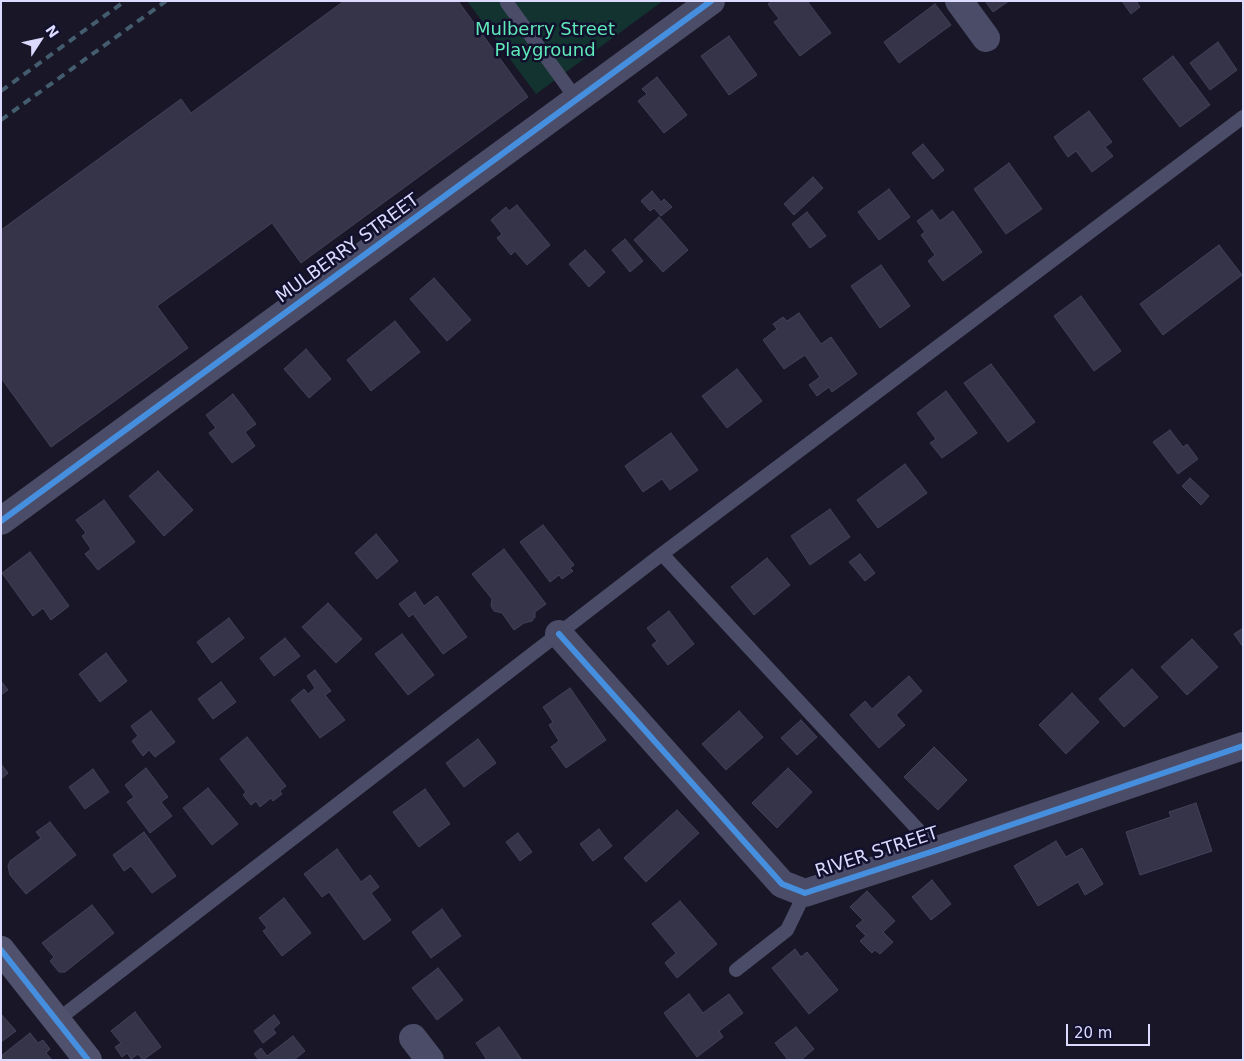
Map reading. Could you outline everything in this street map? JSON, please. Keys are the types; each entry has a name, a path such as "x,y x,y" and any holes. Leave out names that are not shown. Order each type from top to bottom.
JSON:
{"street":[{"name":"MULBERRY STREET","path":"1,521 711,1"},
{"path":"959,1 986,38"},
{"name":"RIVER STREET","path":"558,634 782,884 805,893 1243,746"},
{"path":"1,950 88,1060"},
{"path":"413,1038 430,1060"}],"lane":[{"path":"507,3 577,100"},
{"path":"56,1021 662,554 1243,117"},
{"path":"662,554 937,850"},
{"path":"736,970 787,930 805,893"}],"green space":[{"name":"Mulberry Street Playground","path":"467,1 663,1 536,94"}],"building":[{"path":"344,1 458,1 528,97 301,263 272,223 157,306 188,348 51,447 1,378 1,230 181,99 191,113"},
{"path":"772,1 807,1 831,33 800,56 774,22 779,19 768,4"},
{"path":"985,1 1009,1 993,12"},
{"path":"1122,1 1136,1 1140,7 1131,14"},
{"path":"935,4 951,25 899,63 884,42"},
{"path":"729,36 757,75 729,95 701,56"},
{"path":"1218,42 1237,70 1210,90 1190,63"},
{"path":"1173,56 1210,105 1180,127 1143,79"},
{"path":"657,77 687,115 664,133 638,101 647,94 642,89"},
{"path":"1089,111 1112,142 1105,147 1113,156 1092,172 1076,151 1068,157 1054,137"},
{"path":"923,144 944,170 933,179 912,153"},
{"path":"1009,163 1042,209 1006,234 974,189"},
{"path":"813,177 823,188 794,215 784,204"},
{"path":"889,189 910,217 879,240 858,212"},
{"path":"652,191 661,202 664,199 672,207 661,216 654,208 650,211 641,201"},
{"path":"517,205 550,245 527,265 515,251 511,255 497,238 502,234 491,220 506,207 509,211"},
{"path":"932,210 940,221 953,211 982,252 943,281 928,261 935,255 921,235 925,232 917,221"},
{"path":"807,212 826,236 810,248 792,224"},
{"path":"659,217 688,250 663,272 634,240"},
{"path":"625,239 643,261 630,272 612,250"},
{"path":"1219,245 1242,275 1163,335 1140,304"},
{"path":"585,250 605,272 589,287 569,264"},
{"path":"881,265 910,306 880,328 851,286"},
{"path":"434,278 471,320 447,341 410,299"},
{"path":"1081,296 1121,351 1094,371 1054,316"},
{"path":"799,313 821,344 831,337 857,374 832,392 829,387 817,396 809,385 820,377 805,355 784,369 763,340 777,329 773,324 783,317 787,321"},
{"path":"395,321 420,352 371,391 347,360"},
{"path":"306,349 331,379 309,398 284,369"},
{"path":"991,364 1035,422 1008,442 964,383"},
{"path":"737,369 762,401 727,428 702,396"},
{"path":"946,391 977,433 942,458 930,443 936,439 917,413"},
{"path":"233,394 256,424 245,432 255,446 232,463 209,433 216,428 206,415"},
{"path":"1170,430 1183,447 1187,444 1198,459 1178,474 1153,442"},
{"path":"671,433 698,470 670,490 662,479 643,492 625,466"},
{"path":"905,464 927,493 878,528 857,500"},
{"path":"158,471 193,510 164,536 129,496"},
{"path":"1190,478 1209,496 1201,505 1182,486"},
{"path":"104,500 135,542 98,570 85,554 91,549 82,536 86,533 76,520"},
{"path":"830,509 850,537 810,565 791,536"},
{"path":"543,525 574,565 570,568 573,571 562,579 559,575 550,582 520,542"},
{"path":"376,534 398,561 377,579 355,553"},
{"path":"504,549 546,604 535,612 535,617 532,621 524,623 514,630 502,613 494,611 491,606 492,599 472,574"},
{"path":"30,552 69,606 51,620 43,608 33,616 2,573"},
{"path":"860,554 875,573 865,581 849,562"},
{"path":"767,558 790,585 754,615 731,587"},
{"path":"415,592 424,606 437,596 467,637 443,654 413,614 409,617 399,604"},
{"path":"328,603 362,639 336,663 302,627"},
{"path":"669,611 694,644 668,665 652,645 657,641 647,628"},
{"path":"229,618 244,638 212,663 197,642"},
{"path":"1243,628 1243,647 1234,634"},
{"path":"402,634 434,675 408,695 375,654"},
{"path":"285,638 300,656 274,676 260,658"},
{"path":"1192,639 1218,667 1187,695 1161,667"},
{"path":"106,653 127,681 100,702 79,674"},
{"path":"1132,669 1158,697 1124,727 1099,699"},
{"path":"315,670 331,691 325,695 345,720 320,738 291,700 304,689 308,694 315,688 307,676"},
{"path":"909,676 922,691 896,715 905,725 879,748 850,715 865,701 872,709"},
{"path":"1,681 8,690 1,695"},
{"path":"221,682 236,702 213,719 198,699"},
{"path":"570,688 606,740 566,768 551,747 559,741 549,725 553,722 543,707"},
{"path":"1072,693 1099,722 1066,754 1039,725"},
{"path":"151,711 175,742 155,757 149,750 143,756 132,741 138,736 131,726"},
{"path":"739,711 763,737 726,770 702,744"},
{"path":"801,720 817,737 797,755 781,738"},
{"path":"247,737 286,786 280,791 282,794 273,801 271,798 260,807 256,801 251,805 243,795 246,792 220,759"},
{"path":"478,739 496,763 464,787 446,763"},
{"path":"934,747 967,780 938,810 904,777"},
{"path":"1,764 8,773 1,779"},
{"path":"146,768 168,797 161,802 172,816 150,833 127,802 134,797 125,785"},
{"path":"788,768 812,792 777,828 752,803"},
{"path":"93,769 109,792 85,809 69,787"},
{"path":"208,788 238,824 212,845 183,808"},
{"path":"425,789 450,824 419,847 393,812"},
{"path":"1196,803 1212,851 1140,875 1126,832 1171,817 1169,812"},
{"path":"677,810 699,833 646,882 624,858"},
{"path":"50,822 76,855 26,894 10,875 8,866 10,861 41,838 36,832"},
{"path":"599,829 612,846 593,861 580,844"},
{"path":"144,832 176,876 152,893 131,866 124,871 113,855"},
{"path":"518,833 532,852 520,861 506,842"},
{"path":"1056,841 1066,857 1082,848 1103,884 1085,895 1078,882 1038,906 1014,866"},
{"path":"337,849 361,882 370,875 379,887 371,893 391,920 364,940 329,892 322,897 304,874"},
{"path":"932,880 951,904 931,920 912,897"},
{"path":"867,891 895,921 883,932 893,942 880,954 875,950 872,953 860,941 866,936 856,926 863,920 850,907"},
{"path":"284,898 311,933 282,956 263,931 267,928 259,918"},
{"path":"680,901 717,944 677,978 665,963 676,953 652,924"},
{"path":"92,905 114,933 65,972 59,972 50,961 54,957 42,943"},
{"path":"442,909 461,936 431,958 412,932"},
{"path":"795,949 801,957 807,952 838,990 809,1014 772,968"},
{"path":"438,968 463,1000 437,1020 412,988"},
{"path":"689,994 703,1013 729,994 743,1013 719,1031 723,1037 697,1057 664,1013"},
{"path":"135,1012 161,1047 143,1060 138,1054 131,1059 127,1053 122,1057 115,1047 121,1043 111,1031"},
{"path":"1,1014 16,1031 1,1042"},
{"path":"274,1015 280,1023 273,1029 276,1033 263,1043 254,1031"},
{"path":"499,1027 522,1060 487,1060 476,1043"},
{"path":"796,1027 814,1049 801,1060 788,1060 775,1043"},
{"path":"30,1033 38,1043 43,1040 50,1049 46,1053 52,1060 1,1060 1,1056"},
{"path":"293,1036 305,1051 294,1060 259,1060 254,1054 261,1048 267,1056"}],"railway":[{"path":"1,91 125,1"},
{"path":"1,120 166,1"}],"cycle path":[{"path":"1,521 711,1"},
{"path":"559,634 782,884 805,893 1243,746"},
{"path":"1,950 88,1060"}]}
